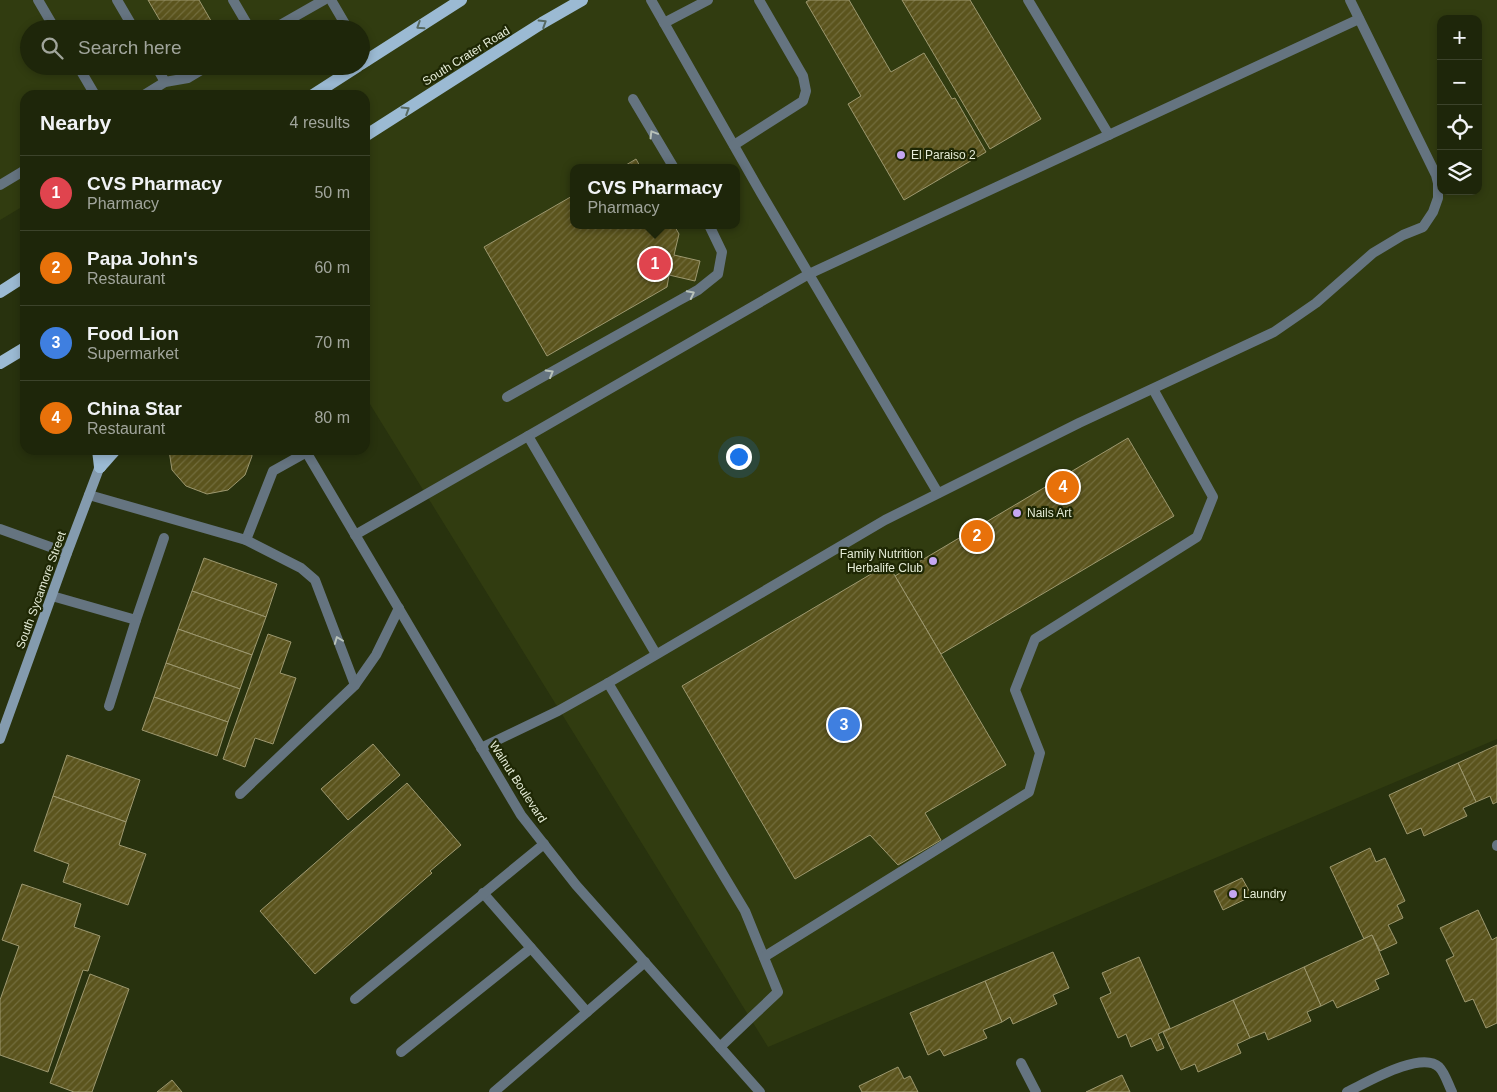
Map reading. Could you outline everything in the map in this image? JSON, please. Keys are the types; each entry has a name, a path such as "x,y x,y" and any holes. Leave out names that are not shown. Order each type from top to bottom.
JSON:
{"main road":[{"path":"370,56 461,0"},
{"name":"South Crater Road","path":"370,133 542,23 582,0"},
{"path":"320,90 342,75"},
{"path":"0,292 20,279"},
{"path":"2,362 20,351"},
{"path":"2,362 20,360"},
{"path":"99,455 100,467"},
{"name":"South Sycamore Street","path":"0,739 104,455"},
{"path":"100,467 111,455"}],"street":[{"path":"38,0 50,20"},
{"path":"117,0 129,20"},
{"path":"233,0 245,20"},
{"path":"289,20 324,0"},
{"path":"331,0 343,20"},
{"path":"651,0 938,493"},
{"path":"664,23 708,0"},
{"path":"734,144 803,102 806,91 803,76 759,0"},
{"path":"1028,0 1109,135"},
{"path":"481,748 558,711 608,683 885,520 1079,423 1274,332 1316,304 1373,253 1403,235 1423,227 1433,212 1438,198 1436,175 1350,0"},
{"path":"355,535 809,274 1359,19"},
{"path":"84,75 93,90"},
{"path":"161,75 165,82"},
{"path":"152,90 165,82 188,78 193,75"},
{"path":"633,100 672,164"},
{"path":"0,186 20,173"},
{"path":"507,397 705,285 718,274 722,252 711,229"},
{"path":"764,957 1029,792 1040,753 1014,690 1035,639 1197,537 1213,497 1153,390"},
{"path":"528,436 656,654"},
{"path":"246,540 273,471 299,455"},
{"name":"Walnut Boulevard","path":"308,455 521,815 576,885 760,1092"},
{"path":"89,495 246,540 301,568 315,580 355,685"},
{"path":"0,529 67,554"},
{"path":"109,706 164,538"},
{"path":"52,596 136,620"},
{"path":"240,794 355,685 376,655 399,608"},
{"path":"608,683 746,911 778,992 720,1047"},
{"path":"355,999 544,844"},
{"path":"483,893 587,1012"},
{"path":"401,1052 531,948"},
{"path":"494,1092 645,962"},
{"path":"1347,1092 1401,1067 1420,1062 1439,1067 1452,1092"},
{"path":"1021,1063 1036,1092"}],"shaded area":[{"path":"0,0 1497,0 1497,739 768,1047 370,404 370,90 20,90 20,208 0,220"}],"building":[{"path":"148,0 199,0 211,20 160,20"},
{"path":"809,0 849,0 891,72 924,53 952,99 955,98 986,152 904,200 848,104 861,96 806,2"},
{"path":"902,0 970,0 1041,119 990,149"},
{"path":"636,159 639,164 628,164"},
{"path":"570,197 570,229 676,229 679,234 674,255 700,261 695,281 669,275 667,287 547,356 484,247"},
{"path":"1128,438 1174,516 941,654 895,576"},
{"path":"170,455 252,455 245,475 228,490 207,494 186,486 172,470"},
{"path":"204,558 277,584 266,617 192,591"},
{"path":"888,564 1006,765 925,813 941,840 898,865 870,835 795,879 682,686"},
{"path":"192,591 266,617 252,655 178,629"},
{"path":"178,629 252,655 240,689 166,663"},
{"path":"268,634 291,642 280,673 296,678 273,744 255,738 245,767 223,759"},
{"path":"166,663 240,689 228,722 154,697"},
{"path":"154,697 228,722 217,756 142,730"},
{"path":"373,744 400,775 348,820 321,789"},
{"path":"1497,745 1497,802 1493,804 1490,796 1476,802 1458,763"},
{"path":"67,755 140,780 126,822 53,796"},
{"path":"1458,763 1476,802 1463,808 1467,816 1424,836 1421,828 1407,834 1389,795"},
{"path":"407,783 461,845 430,871 432,873 315,974 260,911"},
{"path":"53,796 126,822 119,845 146,854 128,905 63,882 69,864 34,851"},
{"path":"1370,848 1376,862 1385,858 1405,901 1397,905 1403,918 1388,925 1397,943 1380,951 1372,935 1364,939 1330,867"},
{"name":"Laundry","path":"1242,878 1252,896 1223,910 1214,891"},
{"path":"22,884 81,904 74,927 100,936 88,971 83,970 48,1072 0,1055 0,1000 19,946 2,940"},
{"path":"1478,910 1492,940 1497,937 1497,1023 1486,1028 1473,999 1465,1002 1446,960 1454,956 1440,928"},
{"path":"1372,935 1389,974 1375,980 1379,989 1337,1008 1333,1000 1321,1006 1304,967"},
{"path":"1053,952 1069,988 1053,995 1057,1004 1013,1024 1010,1017 1002,1022 985,981"},
{"path":"1139,957 1170,1028 1158,1034 1164,1048 1157,1051 1151,1038 1131,1047 1126,1034 1118,1038 1100,998 1111,993 1102,973"},
{"path":"1304,967 1321,1006 1307,1012 1311,1021 1268,1040 1265,1032 1250,1038 1233,1000"},
{"path":"90,974 129,989 92,1092 74,1092 50,1083"},
{"path":"985,981 1002,1022 983,1030 987,1038 944,1056 940,1049 928,1055 910,1013"},
{"path":"1233,1000 1250,1038 1237,1044 1241,1053 1198,1072 1195,1064 1181,1070 1163,1032"},
{"path":"898,1067 904,1079 910,1076 918,1092 862,1092 859,1086"},
{"path":"1122,1075 1130,1092 1086,1092"},
{"path":"172,1080 182,1092 157,1092"}],"place":[{"name":"El Paraiso 2","path":"901,155"},
{"name":"CVS Pharmacy","path":"655,264"},
{"name":"China Star","path":"1063,487"},
{"name":"Nails Art","path":"1017,513"},
{"name":"Papa John's","path":"977,536"},
{"name":"Family Nutrition Herbalife Club","path":"933,561"},
{"name":"Food Lion","path":"844,725"},
{"name":"Laundry","path":"1233,894"}]}
